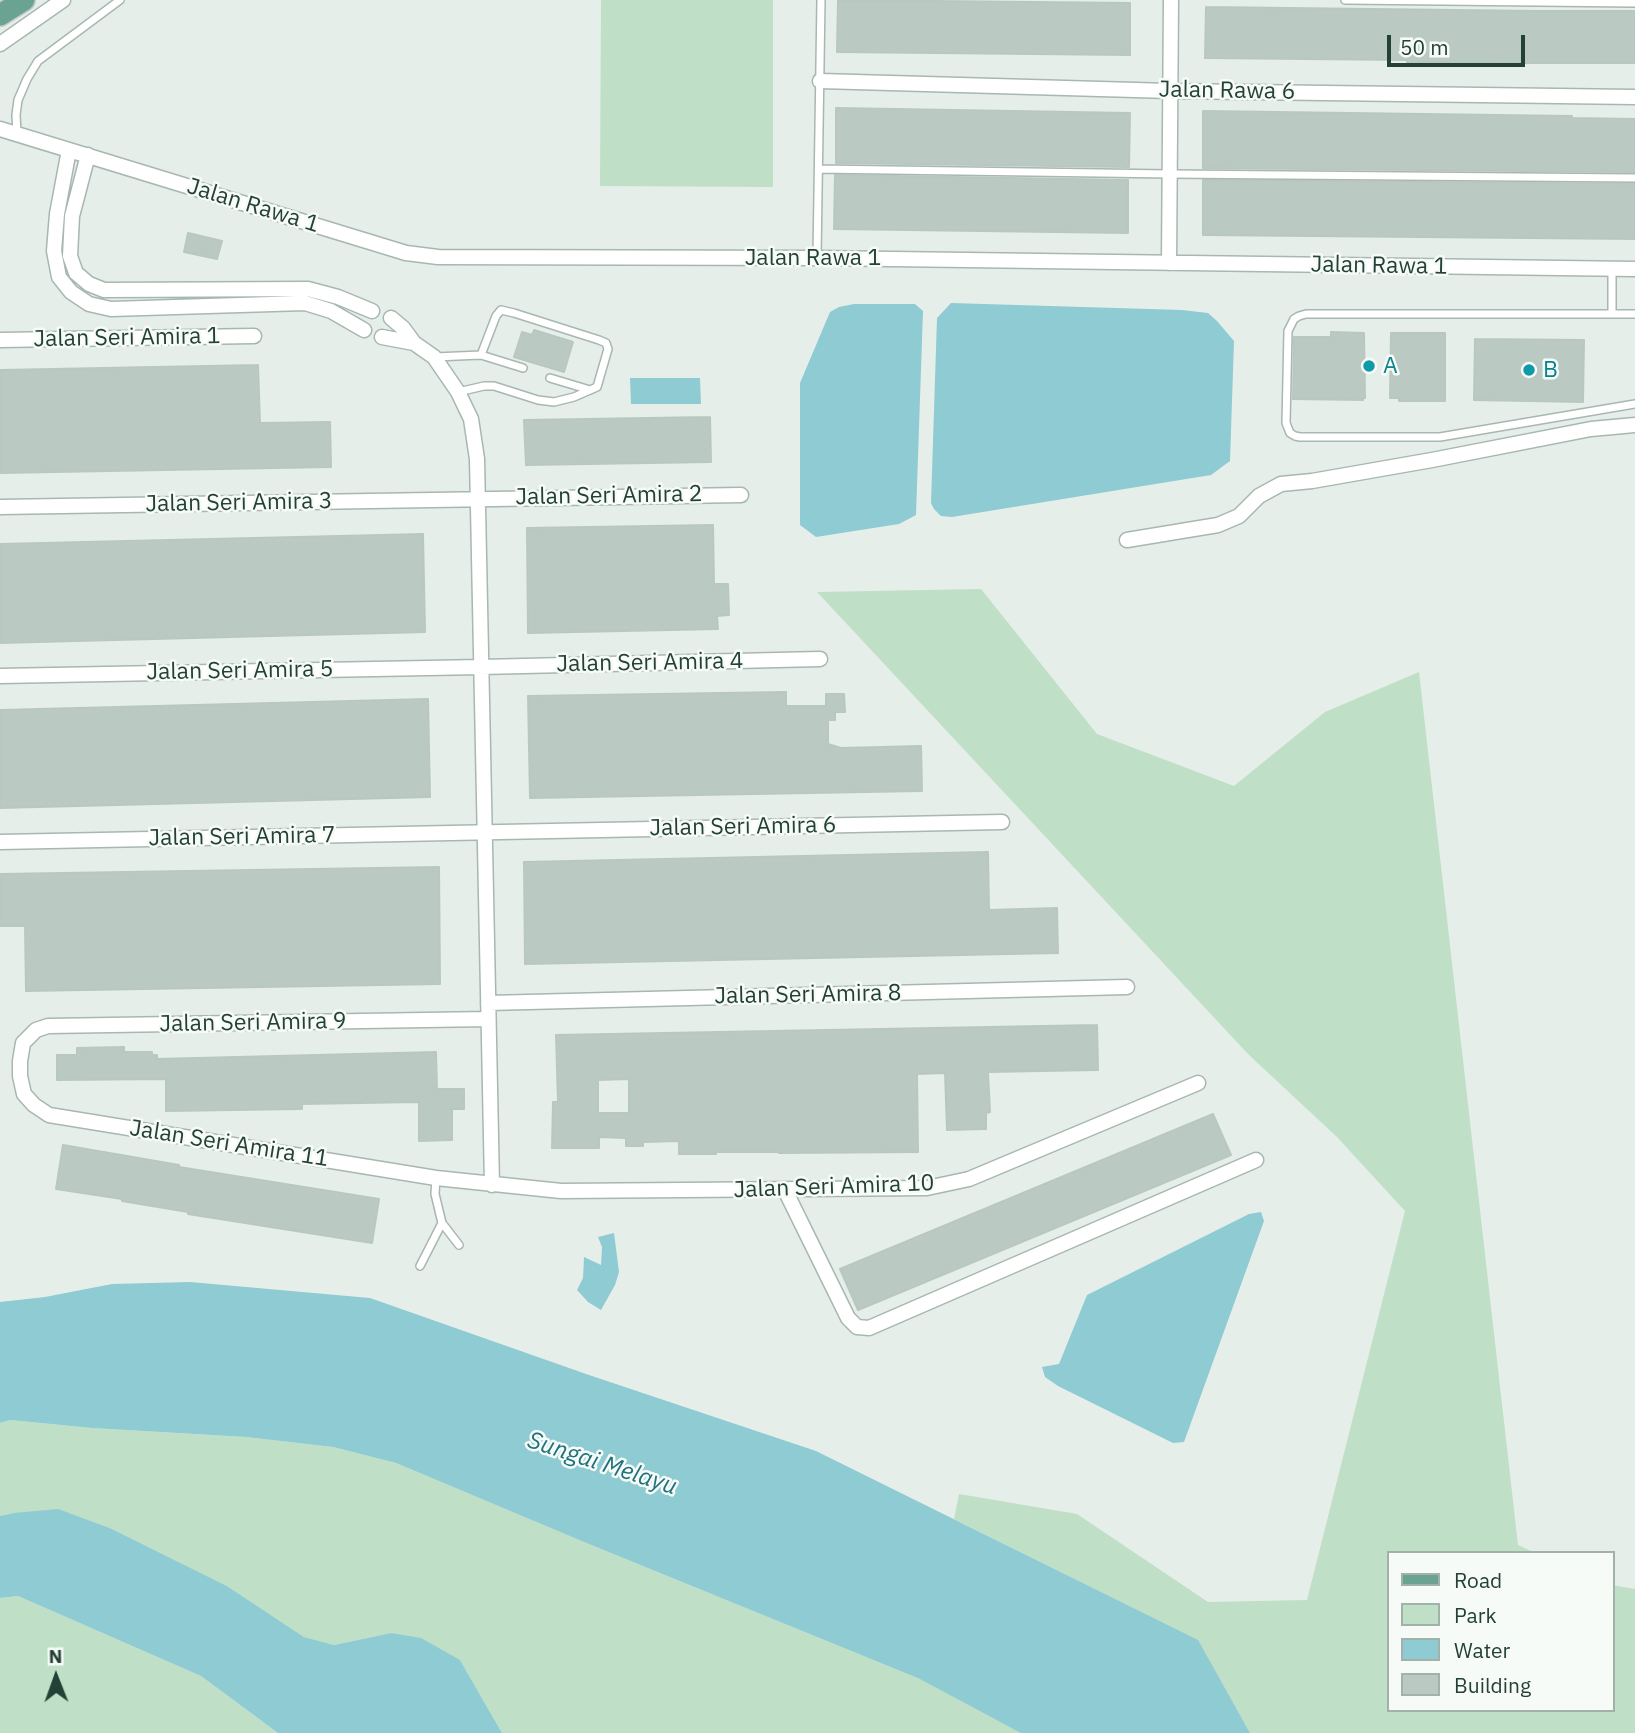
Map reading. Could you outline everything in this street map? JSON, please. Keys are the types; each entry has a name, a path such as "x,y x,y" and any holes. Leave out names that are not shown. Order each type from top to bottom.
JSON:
{"main road":[{"path":"0,15 24,0"}],"street":[{"path":"0,44 63,0"},
{"path":"1169,263 1171,0"},
{"name":"Jalan Rawa 6","path":"820,81 1170,91 1635,97"},
{"name":"Jalan Rawa 1","path":"6,129 406,253 438,257 817,258 1635,269"},
{"path":"69,149 57,214 54,251 59,277 71,292 89,304 111,309 305,303 331,311 365,330"},
{"path":"88,155 72,216 70,256 76,273 89,284 104,290 308,289 338,297 372,311"},
{"path":"349,321 357,305"},
{"path":"391,318 414,343 434,357 458,392 471,419 477,459 492,1185"},
{"name":"Jalan Seri Amira 1","path":"0,340 254,336"},
{"path":"382,337 414,343"},
{"path":"1127,540 1218,526 1239,516 1259,496 1281,484 1432,460 1591,429 1635,425"},
{"name":"Jalan Seri Amira 2","path":"477,498 741,495"},
{"name":"Jalan Seri Amira 3","path":"0,507 477,498"},
{"name":"Jalan Seri Amira 4","path":"481,667 820,659"},
{"name":"Jalan Seri Amira 5","path":"0,676 481,667"},
{"name":"Jalan Seri Amira 6","path":"484,833 1002,822"},
{"name":"Jalan Seri Amira 7","path":"0,842 484,833"},
{"name":"Jalan Seri Amira 8","path":"488,1003 1127,987"},
{"name":"Jalan Seri Amira 9","path":"23,1043 36,1030 48,1026 488,1019"},
{"name":"Jalan Seri Amira 11","path":"23,1043 20,1076 24,1094 49,1115 492,1185"},
{"name":"Jalan Seri Amira 10","path":"492,1185 561,1191 927,1188 969,1179 1198,1083"},
{"path":"785,1190 848,1318 856,1326 869,1328 1256,1160"}],"lane":[{"path":"6,129 16,115 18,100 38,61 120,0"},
{"path":"817,258 821,0"},
{"path":"1345,0 1635,3"},
{"path":"819,169 1635,178"},
{"path":"1612,268 1612,313"},
{"path":"458,392 494,386 538,400 554,402 597,387 608,349 606,343 599,340 501,310 496,316 481,355"},
{"path":"1635,314 1299,316 1290,325 1289,331 1287,429 1300,437 1440,436 1635,404"},
{"path":"434,357 481,355 523,368"},
{"path":"550,378 591,391"},
{"path":"436,1178 435,1194 442,1223 459,1245"},
{"path":"420,1266 442,1223"}],"green space":[{"path":"601,0 773,0 773,187 600,186"},
{"path":"981,589 1097,734 1234,786 1325,712 1419,672 1518,1545 1531,1551 1386,1551 1386,1712 1614,1712 1614,1585 1635,1589 1635,1733 1250,1733 1197,1640 954,1519 959,1494 1077,1514 1208,1602 1307,1600 1405,1211 1337,1137 1249,1055 817,592"},
{"path":"10,1420 246,1437 333,1447 396,1463 920,1679 941,1679 1069,1733 502,1733 460,1660 391,1633 334,1645 304,1637 227,1586 112,1529 14,1513 0,1516 0,1423"},
{"path":"18,1596 201,1676 278,1733 0,1733 0,1598"}],"water":[{"path":"951,303 1208,313 1234,341 1230,461 1211,475 952,517 941,516 931,503 937,318"},
{"path":"854,304 915,304 923,311 916,515 899,524 816,537 800,525 800,383 830,312"},
{"path":"630,378 700,378 701,404 631,404"},
{"path":"1261,1212 1264,1221 1184,1442 1173,1443 1045,1377 1042,1367 1059,1364 1087,1295 1249,1214"},
{"path":"614,1233 619,1272 601,1310 588,1302 577,1290 583,1278 584,1257 601,1265 602,1247 598,1237"},
{"name":"Sungai Melayu","path":"190,1282 370,1298 816,1451 1198,1640 1250,1733 1021,1733 920,1679 396,1463 333,1447 246,1437 10,1420 0,1423 0,1302 45,1297 112,1284"},
{"path":"58,1509 112,1529 227,1586 304,1637 334,1645 391,1633 421,1638 460,1660 502,1733 278,1733 201,1676 18,1596 0,1598 0,1516"}],"building":[{"path":"838,0 1130,3 1130,55 837,52"},
{"path":"1206,7 1635,11 1635,63 1205,58"},
{"path":"836,108 1130,113 1129,167 836,163"},
{"path":"1203,111 1635,119 1635,172 1203,168"},
{"path":"835,175 1128,180 1128,233 834,229"},
{"path":"1203,180 1635,184 1635,239 1203,235"},
{"path":"188,233 222,241 217,259 184,252"},
{"path":"534,330 573,342 564,372 514,357 522,332 532,335"},
{"path":"1331,332 1364,333 1365,398 1293,399 1294,337 1331,337"},
{"path":"1391,333 1445,333 1445,401 1399,401 1399,398 1390,398"},
{"name":"B","path":"1475,339 1584,340 1583,402 1474,400"},
{"path":"258,365 260,423 330,422 331,467 0,473 0,370"},
{"path":"710,417 711,462 526,465 524,420"},
{"path":"713,525 714,584 728,584 729,615 717,616 718,629 528,633 527,528"},
{"path":"423,534 425,632 0,643 0,544"},
{"path":"786,692 786,706 826,706 826,694 844,694 845,712 835,712 835,720 828,720 828,744 841,748 921,746 922,791 530,798 528,696"},
{"path":"428,699 430,797 0,808 0,710"},
{"path":"988,852 989,910 1057,908 1058,953 525,964 524,862"},
{"path":"439,867 440,984 26,991 25,926 0,926 0,874"},
{"path":"1097,1025 1098,1070 988,1072 990,1112 986,1113 986,1129 947,1130 945,1073 917,1074 918,1152 679,1154 679,1141 643,1142 643,1146 626,1146 626,1138 599,1137 599,1148 552,1148 553,1102 558,1102 556,1035","holes":["629,1079 629,1113 598,1113 598,1080"]},
{"path":"124,1047 124,1052 152,1052 152,1055 157,1055 157,1059 436,1052 437,1089 464,1089 464,1109 452,1109 452,1140 419,1141 419,1102 302,1104 302,1109 166,1111 166,1079 57,1080 57,1055 77,1055 77,1048"},
{"path":"1213,1114 1231,1155 858,1310 840,1269"},
{"path":"63,1145 179,1167 379,1199 372,1243 188,1214 122,1199 56,1189"}],"place":[{"name":"A","path":"1369,366"},
{"name":"B","path":"1529,370"}]}
